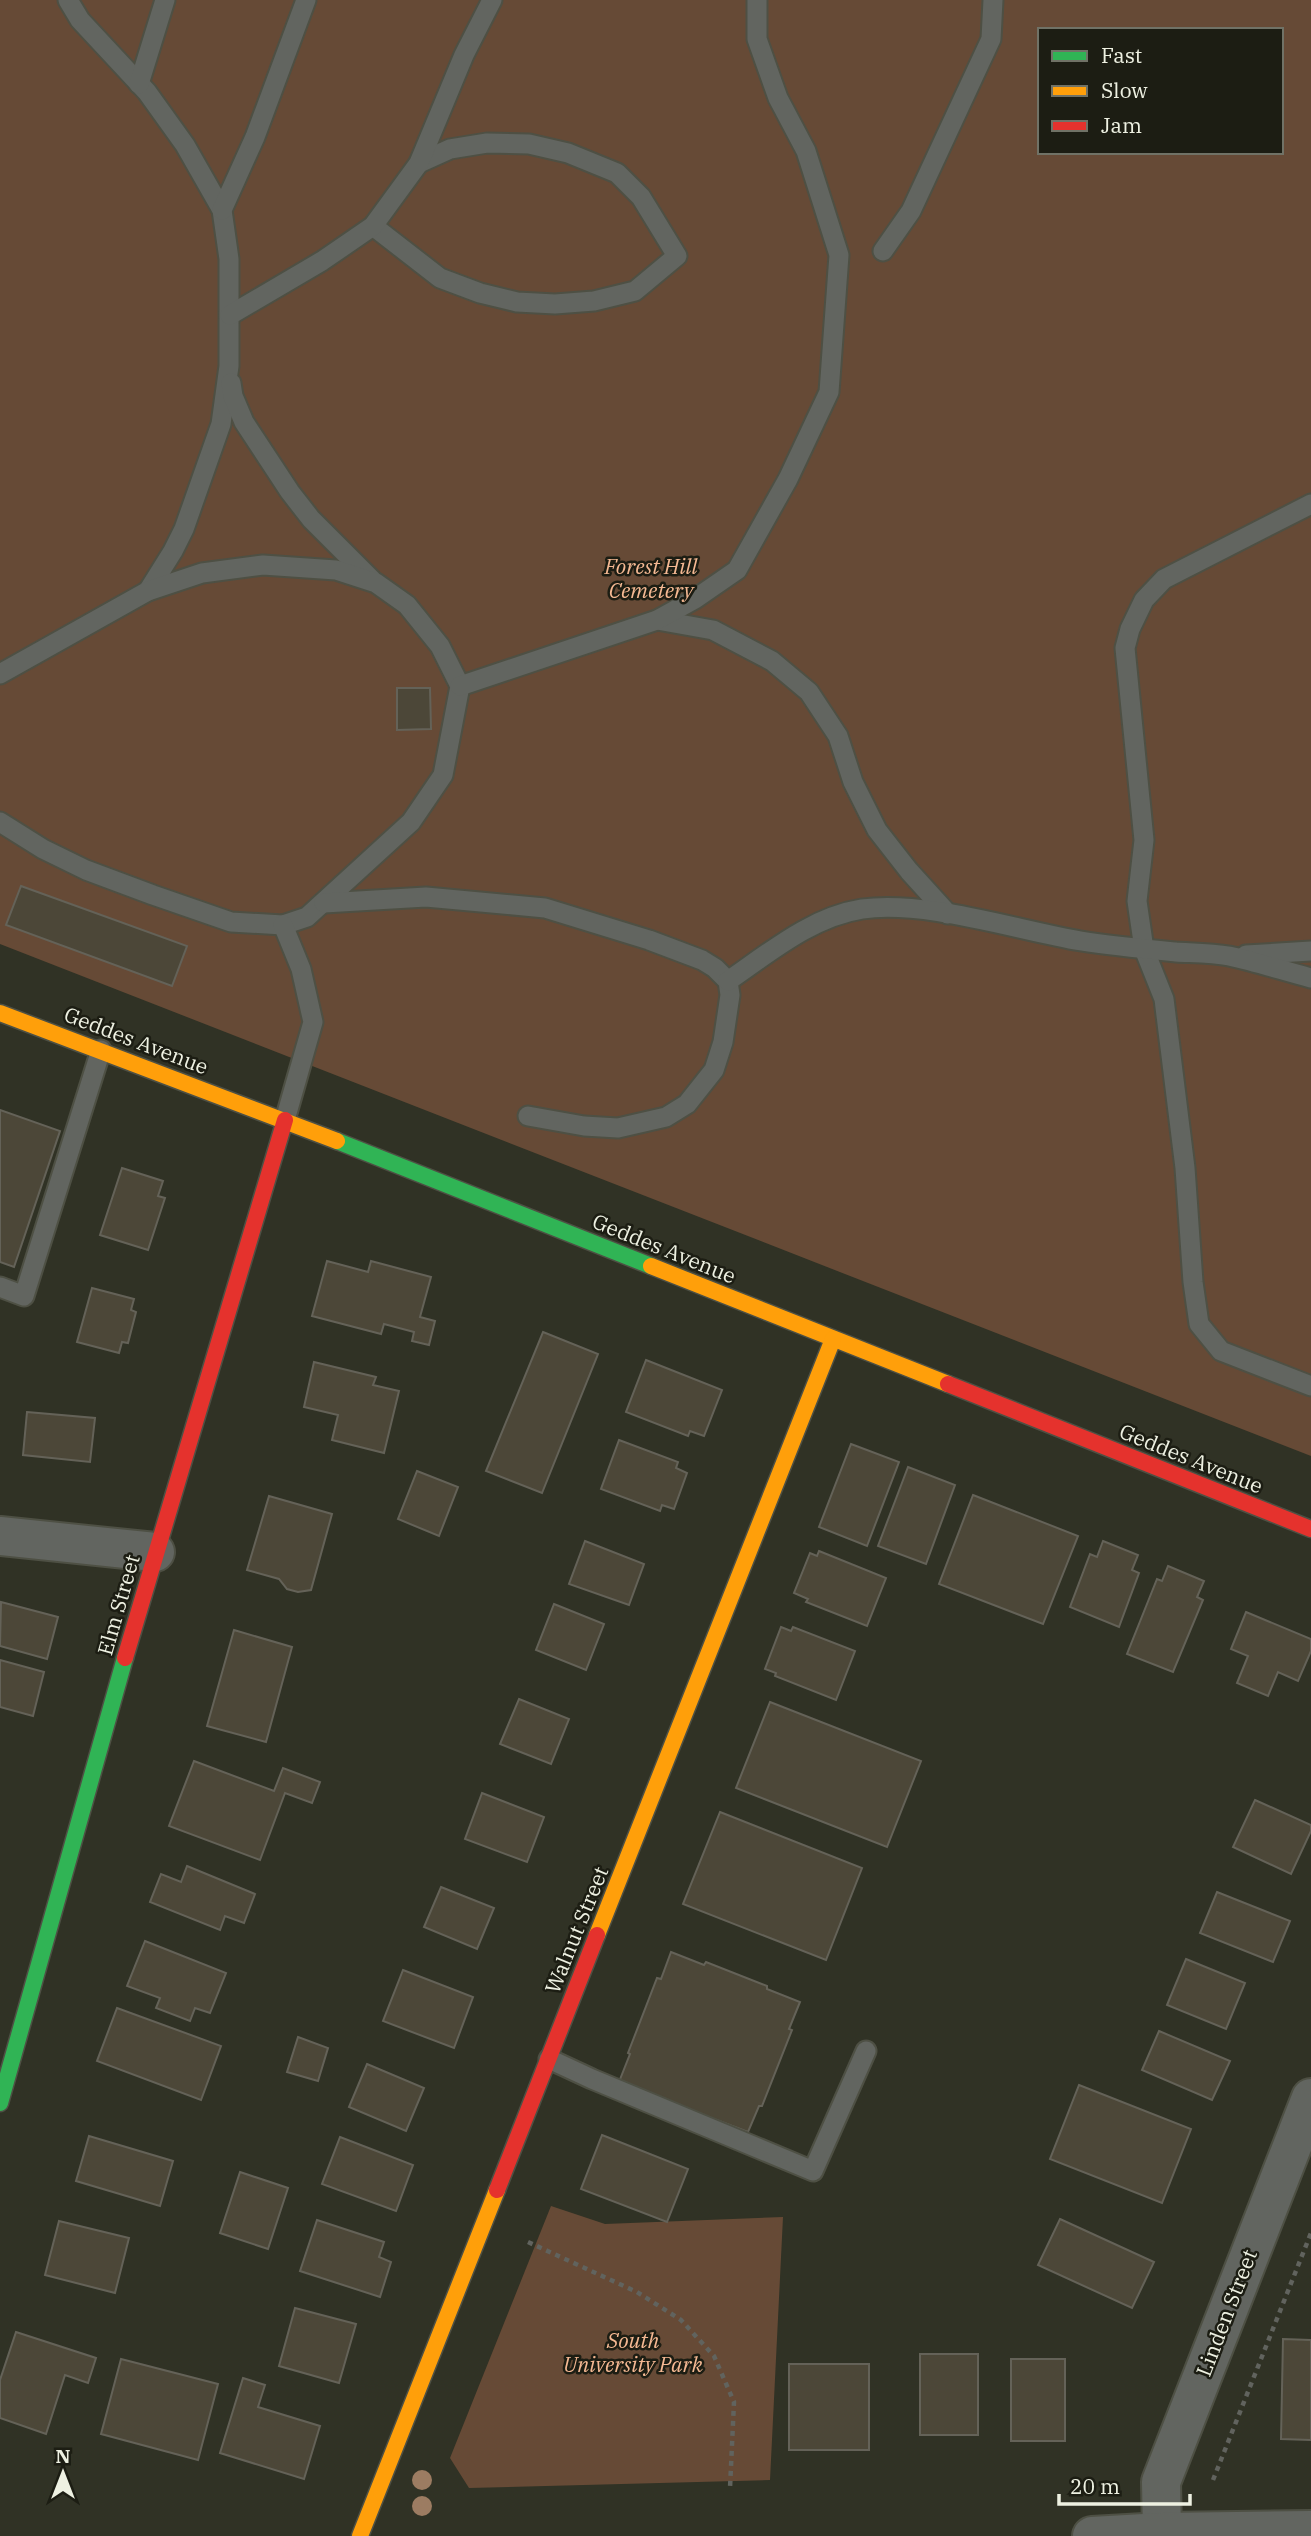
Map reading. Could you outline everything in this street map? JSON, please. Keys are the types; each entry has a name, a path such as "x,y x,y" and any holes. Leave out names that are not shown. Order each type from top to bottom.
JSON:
{"street":[{"name":"Geddes Avenue","path":"0,1013 285,1120 1311,1529"},
{"name":"Elm Street","path":"2,2085 155,1552 285,1120"},
{"name":"Walnut Street","path":"360,2536 833,1339"},
{"path":"0,1536 155,1552"},
{"name":"Linden Street","path":"1162,2532 1161,2482 1311,2098"},
{"path":"1092,2536 1311,2530"}],"lane":[{"path":"68,0 80,20 139,84 185,145 222,210 229,259 229,366 221,424 184,529 148,591"},
{"path":"139,84 165,0"},
{"path":"222,210 255,137 306,0"},
{"path":"230,315 322,261 373,226 419,163 464,55 492,0"},
{"path":"460,686 657,620 695,599 737,570 788,479 829,392 839,255 806,151 778,98 757,38 757,0"},
{"path":"883,251 911,211 991,38 993,0"},
{"path":"373,226 440,278 480,293 517,302 555,304 594,301 635,291 677,256 641,197 617,173 568,153 529,144 487,143 450,149 419,163"},
{"path":"0,822 43,849 86,870 153,895 231,922 283,925 307,917 411,822 443,775 460,686 440,646 407,605 376,583 311,519 290,492 244,422 233,396 229,366"},
{"path":"1311,504 1164,579 1144,600 1130,629 1125,648 1144,840 1137,901 1144,949 1164,999 1181,1130 1199,1324 1221,1351 1311,1386"},
{"path":"0,674 148,591 202,573 263,565 336,570 376,583"},
{"path":"657,620 713,630 772,661 809,692 838,736 853,782 877,830 948,914"},
{"path":"324,903 426,897 545,908 649,940 702,960 728,981 730,995 723,1042 714,1070 687,1104 666,1117 618,1128 584,1126 527,1116"},
{"path":"728,981 790,937 842,914 862,909 888,908 948,914 1083,941 1144,949 1227,956 1311,951"},
{"path":"283,925 301,969 313,1022 285,1120"},
{"path":"1227,956 1311,978"},
{"path":"0,1287 24,1296 101,1050"},
{"path":"549,2059 813,2171 866,2051"}],"path":[{"path":"1213,2480 1311,2234"},
{"path":"528,2242 637,2292 681,2320 714,2356 734,2402 730,2488"}],"green space":[{"name":"Forest Hill Cemetery","path":"0,0 1311,0 1311,1456 0,944"},
{"name":"South University Park","path":"551,2206 605,2224 783,2217 770,2480 469,2488 450,2458"}],"building":[{"path":"397,688 430,688 431,729 397,730"},
{"path":"21,886 187,946 172,986 6,925"},
{"path":"0,1110 60,1131 14,1267 0,1262"},
{"path":"122,1168 163,1181 158,1196 165,1198 148,1250 100,1235"},
{"path":"327,1261 368,1272 371,1261 431,1277 420,1317 435,1321 429,1345 412,1341 414,1332 384,1324 381,1334 312,1316"},
{"path":"92,1288 134,1299 131,1310 136,1312 128,1343 122,1342 119,1353 77,1342"},
{"path":"543,1332 598,1354 542,1493 486,1471"},
{"path":"646,1360 722,1390 704,1436 690,1431 688,1436 626,1412"},
{"path":"314,1362 376,1377 373,1385 399,1391 384,1453 332,1440 338,1415 304,1407"},
{"path":"27,1412 95,1418 90,1462 23,1455"},
{"path":"619,1440 678,1462 676,1468 687,1473 674,1509 662,1505 660,1511 601,1489"},
{"path":"851,1444 899,1462 867,1546 819,1527"},
{"path":"908,1467 955,1485 926,1564 878,1546"},
{"path":"417,1471 458,1487 439,1536 398,1519"},
{"path":"973,1495 1078,1536 1043,1624 939,1584"},
{"path":"269,1496 332,1514 311,1590 298,1592 287,1589 279,1579 247,1570"},
{"path":"585,1541 644,1564 629,1605 569,1584"},
{"path":"1103,1541 1138,1555 1132,1570 1139,1573 1119,1627 1070,1607 1090,1554 1097,1557"},
{"path":"819,1551 886,1578 867,1626 806,1602 808,1599 794,1593 810,1553 817,1556"},
{"path":"1168,1566 1204,1581 1197,1597 1203,1600 1173,1672 1127,1654 1157,1579 1162,1581"},
{"path":"1,1602 58,1617 47,1659 0,1646"},
{"path":"554,1604 604,1624 586,1670 536,1650"},
{"path":"1246,1612 1311,1639 1311,1651 1298,1681 1278,1672 1268,1696 1237,1683 1248,1656 1231,1649"},
{"path":"781,1627 791,1631 793,1627 855,1651 836,1700 775,1676 776,1673 765,1669"},
{"path":"234,1630 292,1647 266,1742 207,1726"},
{"path":"0,1660 44,1672 33,1716 0,1707"},
{"path":"519,1699 569,1719 551,1764 500,1744"},
{"path":"770,1702 921,1761 887,1847 736,1788"},
{"path":"194,1761 274,1791 283,1768 320,1782 312,1803 285,1793 260,1860 169,1826"},
{"path":"482,1793 544,1817 527,1862 465,1839"},
{"path":"1255,1800 1311,1825 1311,1831 1291,1874 1233,1847"},
{"path":"720,1812 862,1868 826,1960 683,1904"},
{"path":"187,1866 255,1894 244,1923 225,1916 220,1930 150,1902 161,1874 181,1882"},
{"path":"441,1887 494,1908 477,1949 424,1927"},
{"path":"1217,1892 1290,1921 1273,1962 1200,1933"},
{"path":"145,1941 226,1973 210,2013 195,2008 190,2021 156,2008 160,1998 127,1986"},
{"path":"671,1952 704,1965 706,1962 800,2002 762,2106 759,2106 748,2132 717,2120 716,2123 619,2082 657,1978 661,1979"},
{"path":"1186,1959 1245,1983 1226,2029 1167,2005"},
{"path":"403,1970 473,1997 454,2048 383,2021"},
{"path":"117,2008 221,2046 201,2100 97,2061"},
{"path":"1159,2031 1230,2061 1212,2100 1142,2070"},
{"path":"298,2037 328,2048 318,2081 287,2072"},
{"path":"367,2064 424,2088 406,2131 349,2107"},
{"path":"1079,2085 1191,2129 1162,2203 1050,2159"},
{"path":"602,2135 688,2169 667,2222 581,2189"},
{"path":"89,2136 173,2161 160,2206 76,2181"},
{"path":"340,2137 413,2165 396,2211 322,2184"},
{"path":"240,2172 288,2188 268,2249 220,2233"},
{"path":"1060,2219 1154,2262 1132,2308 1038,2265"},
{"path":"317,2220 384,2242 379,2257 391,2262 380,2297 300,2271"},
{"path":"59,2221 129,2238 115,2293 45,2275"},
{"path":"295,2308 356,2324 339,2383 279,2366"},
{"path":"16,2332 96,2358 88,2383 65,2375 46,2434 0,2418 0,2380"},
{"path":"1283,2339 1311,2340 1311,2440 1281,2439"},
{"path":"920,2354 978,2354 978,2435 920,2435"},
{"path":"121,2359 218,2384 198,2460 101,2434"},
{"path":"1011,2359 1065,2359 1065,2441 1011,2441"},
{"path":"789,2364 869,2364 869,2450 789,2450"},
{"path":"243,2378 265,2385 258,2407 320,2426 304,2479 220,2453"}],"traffic: fast":[{"path":"337,1141 651,1266"},
{"path":"0,2103 125,1658"}],"traffic: slow":[{"path":"0,1013 337,1141"},
{"path":"651,1266 948,1384"},
{"path":"597,1935 833,1339"},
{"path":"360,2536 497,2190"}],"traffic: jam":[{"path":"125,1658 285,1120"},
{"path":"948,1384 1311,1529"},
{"path":"497,2190 597,1935"}]}
